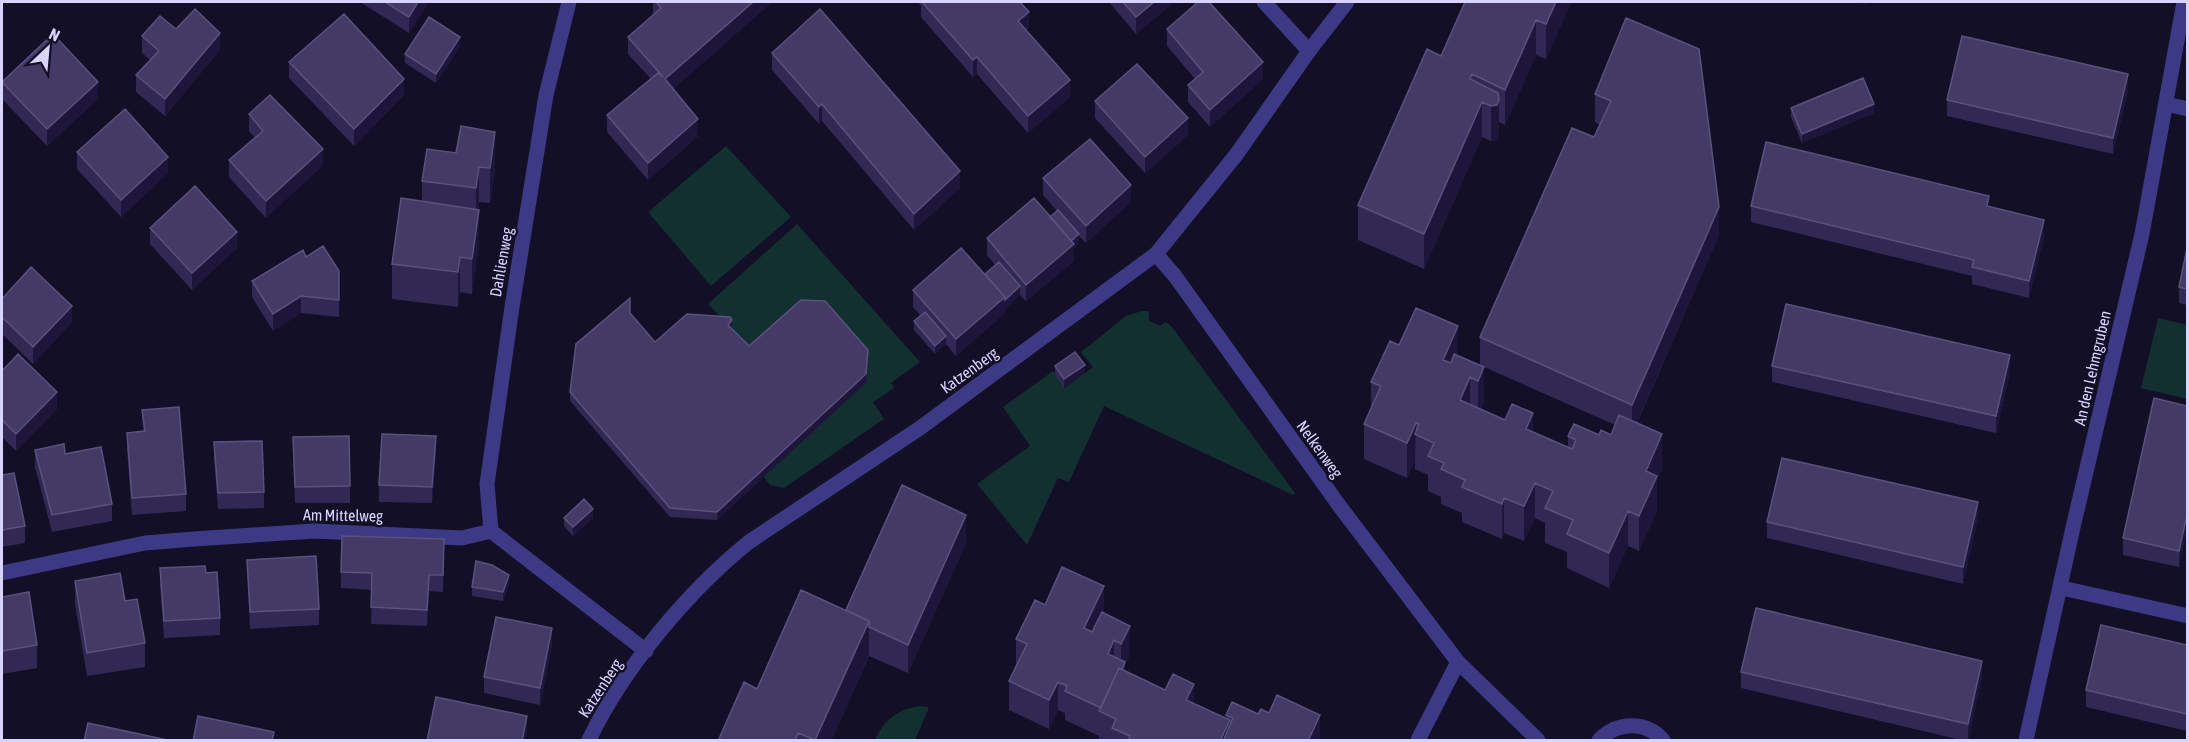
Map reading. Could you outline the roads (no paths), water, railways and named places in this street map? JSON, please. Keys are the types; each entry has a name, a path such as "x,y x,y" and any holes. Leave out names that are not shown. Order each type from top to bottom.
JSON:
{"street":[{"name":"Dahlienweg","path":"491,531 487,484 512,307 546,95 569,2"},
{"path":"1264,2 1309,51"},
{"name":"Katzenberg","path":"589,741 599,719 646,651 704,580 749,542 920,428 1156,255 1236,155 1309,51 1347,2"},
{"name":"An den Lehmgruben","path":"2026,741 2074,523 2142,234 2184,2"},
{"path":"2166,104 2187,109"},
{"name":"Nelkenweg","path":"1156,255 1175,276 1334,499 1458,662 1538,741"},
{"name":"Am Mittelweg","path":"2,573 145,543 194,538 314,531 462,538 491,531"},
{"path":"491,531 646,651"},
{"path":"2061,588 2187,616"},
{"path":"1418,741 1458,662"},
{"path":"1599,741 1613,730 1633,725 1652,731 1663,741"}]}
